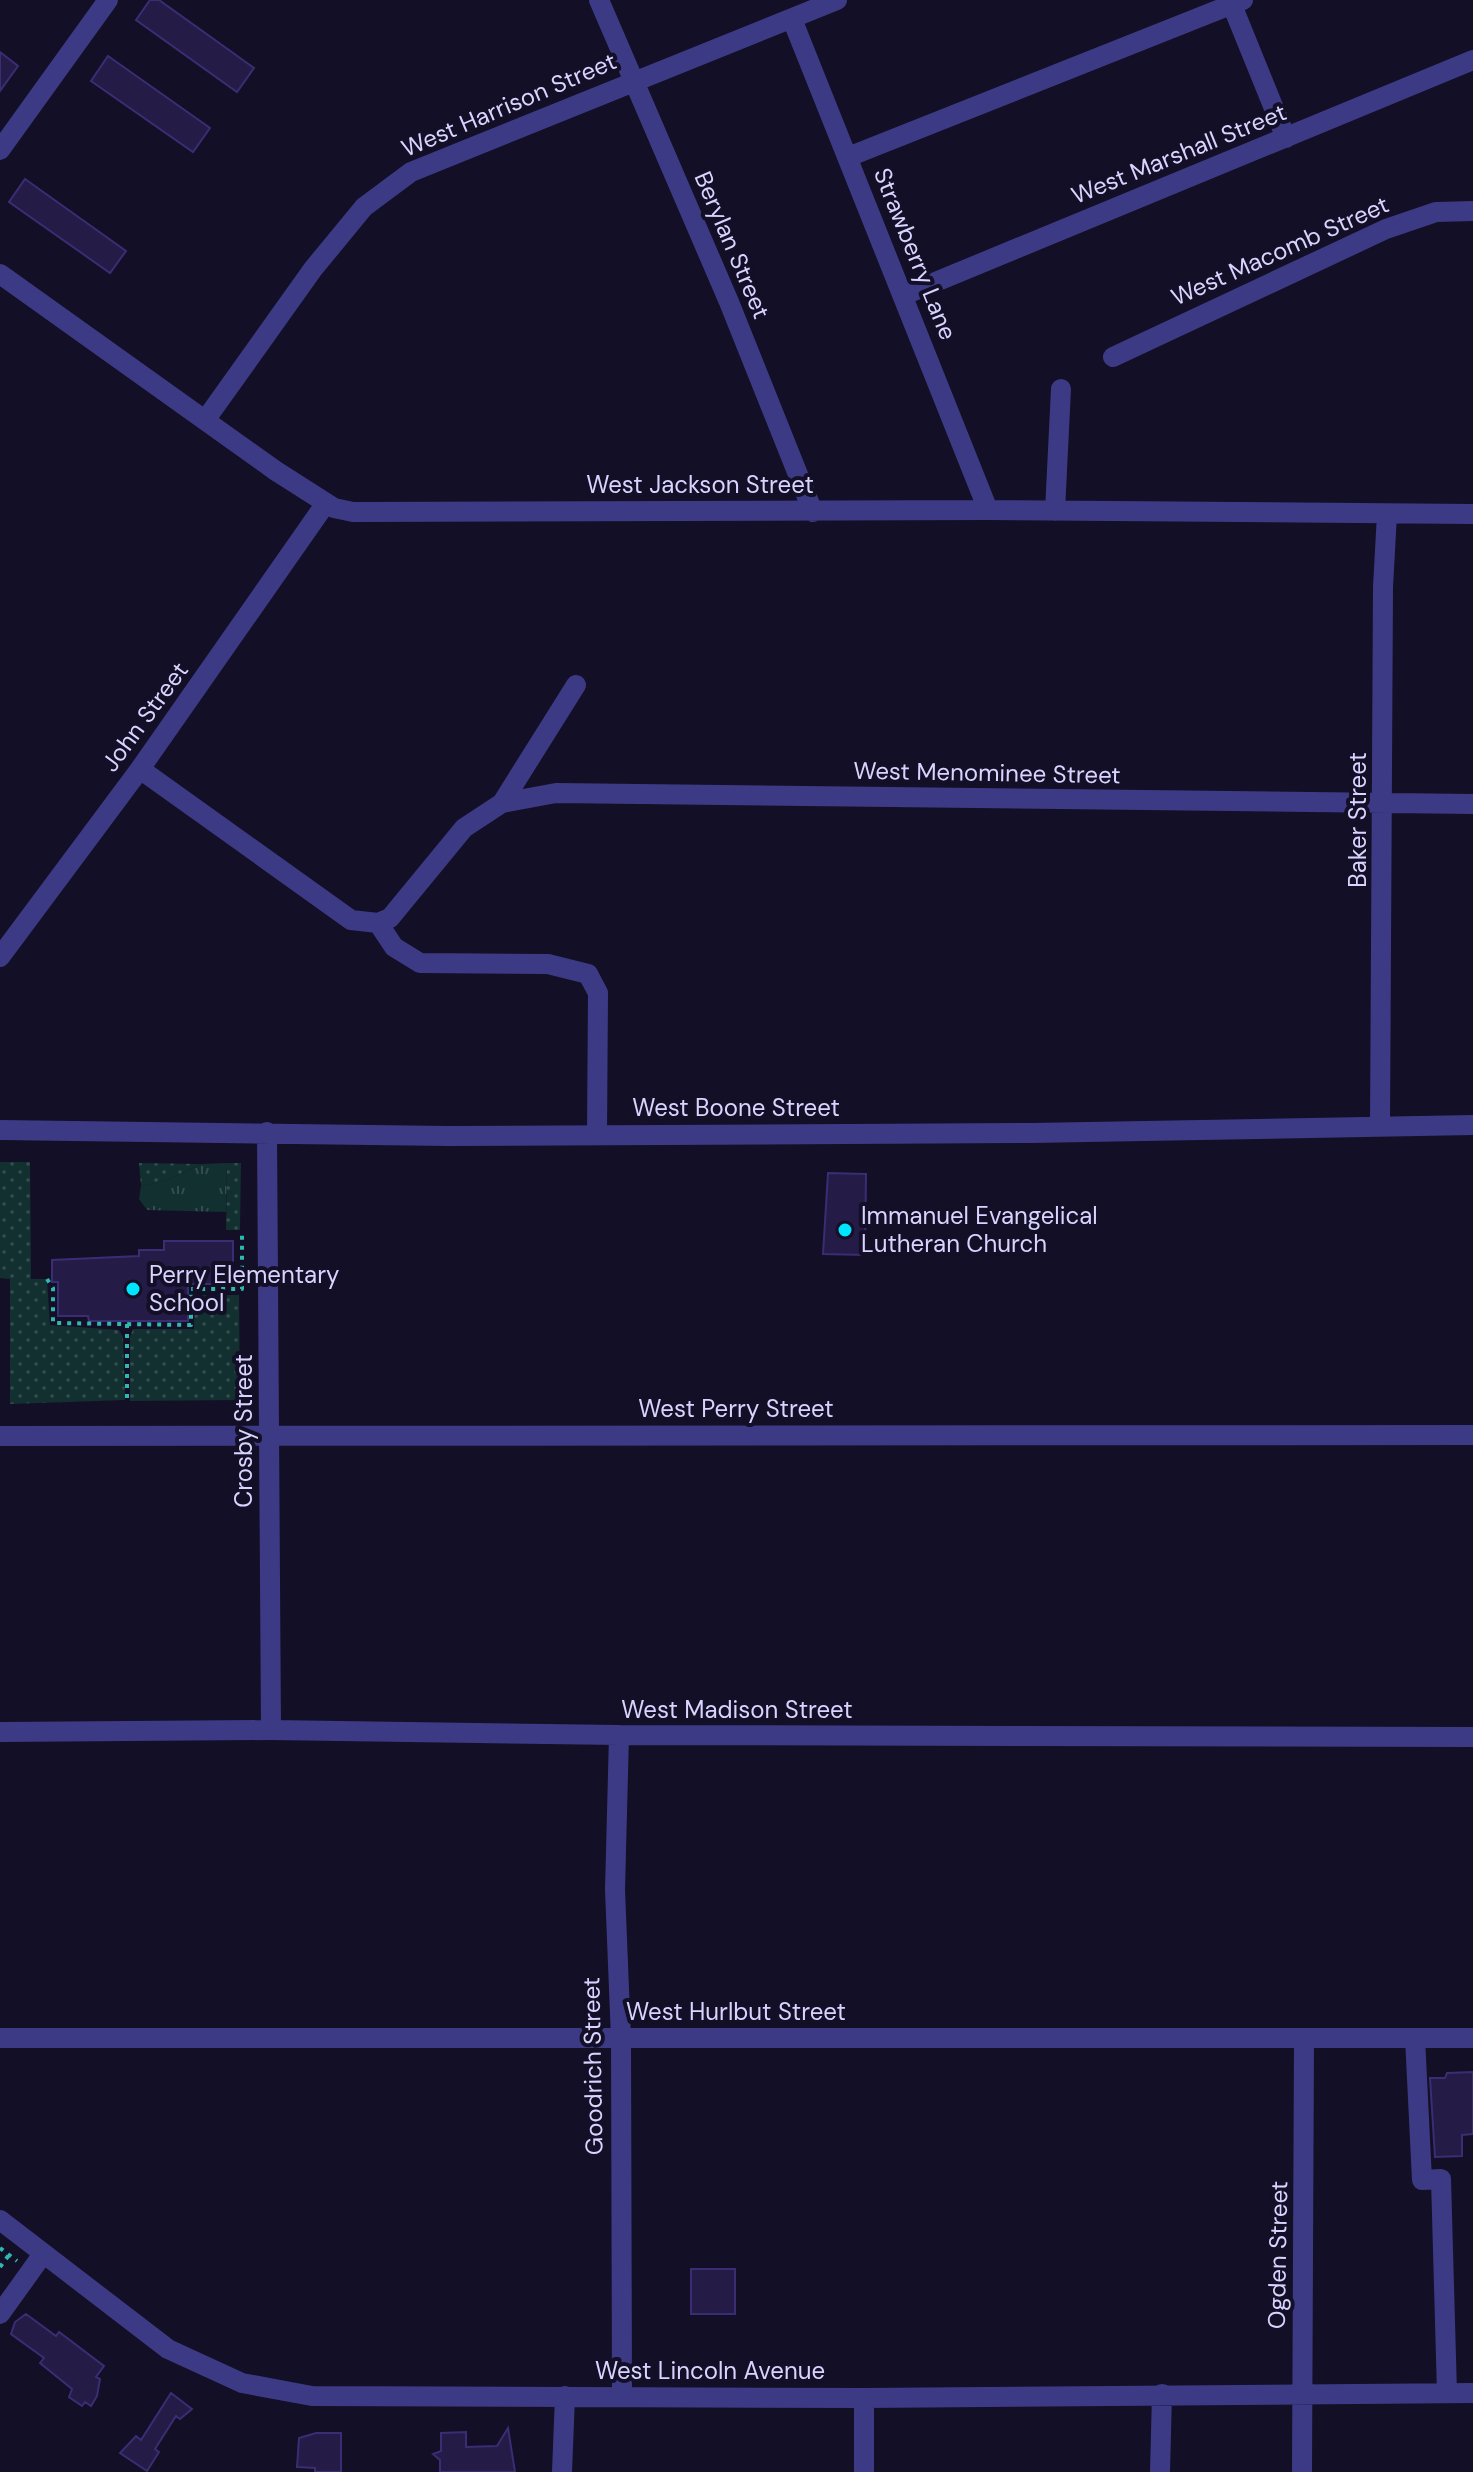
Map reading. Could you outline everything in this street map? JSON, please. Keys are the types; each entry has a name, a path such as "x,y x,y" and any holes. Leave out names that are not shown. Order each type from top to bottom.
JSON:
{"street":[{"path":"0,150 108,0"},
{"name":"Berylan Street","path":"599,0 729,302 813,512"},
{"name":"West Harrison Street","path":"206,419 313,269 364,207 411,172 837,0"},
{"path":"848,157 1235,2 1286,138"},
{"name":"Strawberry Lane","path":"792,19 988,510"},
{"name":"West Marshall Street","path":"904,295 1473,60"},
{"name":"West Macomb Street","path":"1113,357 1386,229 1436,212 1473,211"},
{"name":"West Jackson Street","path":"0,274 326,503 353,512 988,510 1473,514"},
{"path":"1055,511 1061,389"},
{"name":"John Street","path":"0,957 140,769 326,503"},
{"name":"Baker Street","path":"1380,1126 1385,803 1383,587 1387,514"},
{"path":"140,769 351,920 378,923 390,918 464,828 502,803 576,685"},
{"name":"West Menominee Street","path":"502,803 556,793 1473,804"},
{"path":"378,923 394,947 420,963 548,964 588,974 598,993 597,1135"},
{"name":"West Boone Street","path":"0,1130 597,1135 1473,1125"},
{"name":"Crosby Street","path":"267,1132 271,1730"},
{"name":"West Perry Street","path":"0,1436 1473,1435"},
{"name":"West Madison Street","path":"0,1732 271,1730 619,1735 1473,1737"},
{"name":"Goodrich Street","path":"619,1735 615,1890 621,2038 622,2396"},
{"name":"West Hurlbut Street","path":"0,2038 1245,2035 1304,2039 1473,2038"},
{"path":"1415,2038 1422,2180 1441,2179 1447,2393"},
{"name":"Ogden Street","path":"1302,2472 1304,2039"},
{"name":"West Lincoln Avenue","path":"0,2220 168,2349 242,2383 312,2396 864,2398 1473,2393"},
{"path":"0,2314 43,2254"},
{"path":"1160,2472 1162,2394"},
{"path":"562,2472 565,2396"},
{"path":"864,2398 864,2472"}],"path":[{"path":"47,1279 53,1288 53,1323 191,1325 191,1289 242,1289 242,1234"},
{"path":"127,1324 127,1404"},
{"path":"0,2267 9,2255"}],"green space":[{"path":"0,1162 30,1162 31,1279 47,1279 50,1325 119,1330 123,1337 125,1400 10,1404 10,1279 0,1278"},
{"path":"139,1163 201,1164 168,1180 141,1186"},
{"path":"227,1163 241,1163 240,1230 226,1230"},
{"path":"227,1163 226,1212 147,1210 139,1199 141,1186 168,1180 201,1164"},
{"path":"195,1295 239,1295 240,1400 130,1401 130,1337 133,1329 194,1329"}],"building":[{"path":"150,0 159,0 254,68 237,92 136,20"},
{"path":"0,52 18,66 0,91"},
{"path":"108,56 210,128 193,152 91,81"},
{"path":"25,179 126,251 110,273 9,202"},
{"name":"Immanuel Evangelical Lutheran Church","path":"828,1173 866,1174 865,1255 823,1254"},
{"path":"164,1241 233,1241 233,1284 188,1284 188,1321 89,1321 88,1316 58,1316 58,1282 52,1282 52,1260 139,1256 139,1250 164,1250"},
{"path":"1473,2072 1473,2134 1462,2135 1462,2156 1435,2157 1430,2078 1445,2078 1447,2073"},
{"path":"691,2269 735,2269 735,2314 691,2314"},
{"path":"26,2314 56,2336 59,2332 104,2366 96,2377 100,2379 97,2396 91,2406 85,2402 82,2406 69,2397 72,2389 40,2363 44,2358 11,2334 15,2322"},
{"path":"171,2393 192,2409 180,2419 176,2416 155,2449 159,2452 147,2471 120,2453 136,2436 141,2440"},
{"path":"508,2428 515,2472 440,2472 440,2460 433,2454 441,2451 441,2433 466,2432 466,2447 497,2446"},
{"path":"316,2433 341,2433 341,2472 315,2472 315,2468 297,2467 299,2438"}],"place":[{"name":"Immanuel Evangelical Lutheran Church","path":"845,1230"},
{"name":"Perry Elementary School","path":"133,1289"}]}
